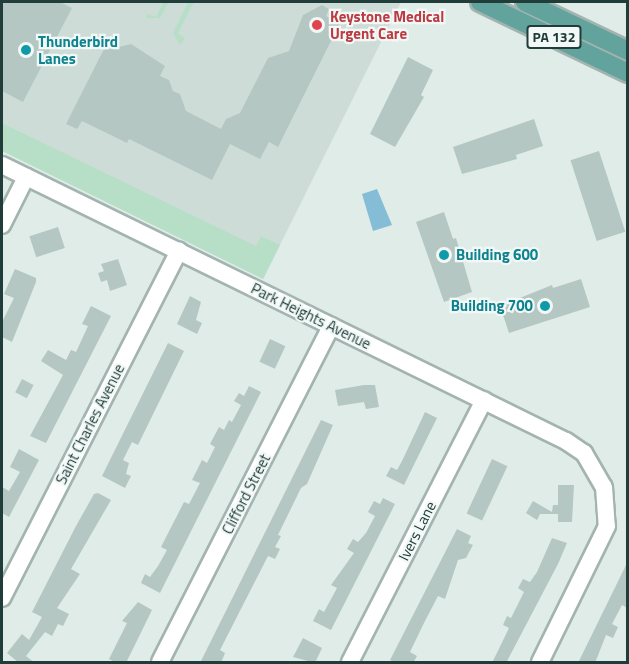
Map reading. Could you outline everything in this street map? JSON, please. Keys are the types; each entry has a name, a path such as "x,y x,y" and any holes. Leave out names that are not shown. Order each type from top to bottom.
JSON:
{"main road":[{"name":"PA 132","path":"480,2 627,73"},
{"name":"PA 132","path":"525,2 627,51"}],"street":[{"name":"Park Heights Avenue","path":"2,165 576,446 594,465 604,487 608,511 604,537 540,663"},
{"path":"2,225 26,177"},
{"name":"Saint Charles Avenue","path":"2,598 179,251"},
{"name":"Clifford Street","path":"160,663 331,326"},
{"name":"Ivers Lane","path":"350,663 484,400"}],"shaded area":[{"path":"2,2 401,2 263,279 2,150"}],"green space":[{"path":"163,2 169,2 160,18 146,18 147,14 156,17"},
{"path":"188,2 194,2 178,33 185,38 180,45 173,33"},
{"path":"2,123 256,246 261,236 280,245 263,279 2,151"}],"water":[{"path":"377,189 392,225 373,231 362,194"}],"building":[{"name":"Thunderbird Lanes","path":"2,2 60,2 72,8 23,102 2,91"},
{"path":"322,5 329,9 326,16 340,23 278,147 269,142 260,159 230,144 212,180 129,139 127,143 82,121 77,129 66,124 107,43 115,48 131,44 165,66 160,76 169,80 173,91 180,94 186,111 221,129 226,119 240,113 268,58 289,51 303,15"},
{"path":"408,57 433,70 421,95 424,97 395,147 370,134"},
{"path":"534,119 543,146 516,155 517,159 462,174 453,147"},
{"path":"599,151 625,232 597,241 570,160"},
{"name":"Building 600","path":"444,212 453,239 456,238 472,292 444,302 416,222"},
{"path":"58,227 65,248 36,257 29,236"},
{"path":"118,259 127,285 110,291 107,280 101,282 98,273 104,271 101,264"},
{"path":"15,269 36,278 36,282 12,342 2,337 2,322 14,298 4,294"},
{"name":"Building 700","path":"581,279 590,307 509,333 500,306 552,285 553,288"},
{"path":"190,296 201,302 196,320 202,323 197,334 177,324"},
{"path":"91,306 111,316 46,443 30,436 63,375 41,361 48,350 66,360 71,350 76,352 88,326 82,324"},
{"path":"270,339 285,346 275,369 259,362"},
{"path":"168,343 184,351 138,445 132,442 123,460 129,463 126,474 131,476 125,488 102,476"},
{"path":"22,379 34,385 27,398 15,392"},
{"path":"375,385 379,407 366,409 364,402 338,406 335,390"},
{"path":"249,386 261,392 160,593 141,583 145,574 150,577 167,550 161,547 184,502 189,504 200,483 192,480 202,460 207,463 215,447 210,444 219,427 224,430 229,420 232,422 241,405 234,401 239,393 244,396"},
{"path":"425,412 437,418 404,485 386,476 391,467 397,470"},
{"path":"321,420 333,425 307,484 301,488 278,535 281,536 275,547 280,549 275,559 268,556 220,650 225,653 221,663 200,663"},
{"path":"19,449 39,460 9,517 2,513 2,487 9,491 20,472 10,467"},
{"path":"492,459 507,466 482,521 467,513"},
{"path":"558,485 574,485 572,522 558,522 558,514 540,514 537,520 526,513 533,501 552,512 553,505 558,505"},
{"path":"98,493 111,500 71,569 80,574 57,608 69,614 63,626 58,624 52,636 45,632 26,656 35,663 19,663 7,653 22,634 29,640 42,617 32,612 76,526 94,494"},
{"path":"383,498 395,504 331,630 313,621 319,609 324,612 337,588 331,585 354,553 347,549 353,539 358,542 366,533 375,516 368,512 374,501 380,504"},
{"path":"457,529 471,536 468,543 473,545 466,558 458,560 445,599 438,596 424,623 410,652 417,656 413,663 396,663 390,660"},
{"path":"552,538 567,543 558,564 506,663 492,663 509,628 503,625 507,616 511,618 524,592 518,588 523,579 530,582 537,572"},
{"path":"627,563 627,608 622,605 612,624 618,627 613,638 606,635 595,663 578,663"},
{"path":"138,602 152,610 126,663 116,663 109,659 127,623 122,621"},
{"path":"303,638 322,648 315,663 293,657"}],"place":[{"name":"Keystone Medical Urgent Care","path":"317,25"},
{"name":"Thunderbird Lanes","path":"26,50"},
{"name":"Building 600","path":"444,255"},
{"name":"Building 700","path":"545,306"}]}
